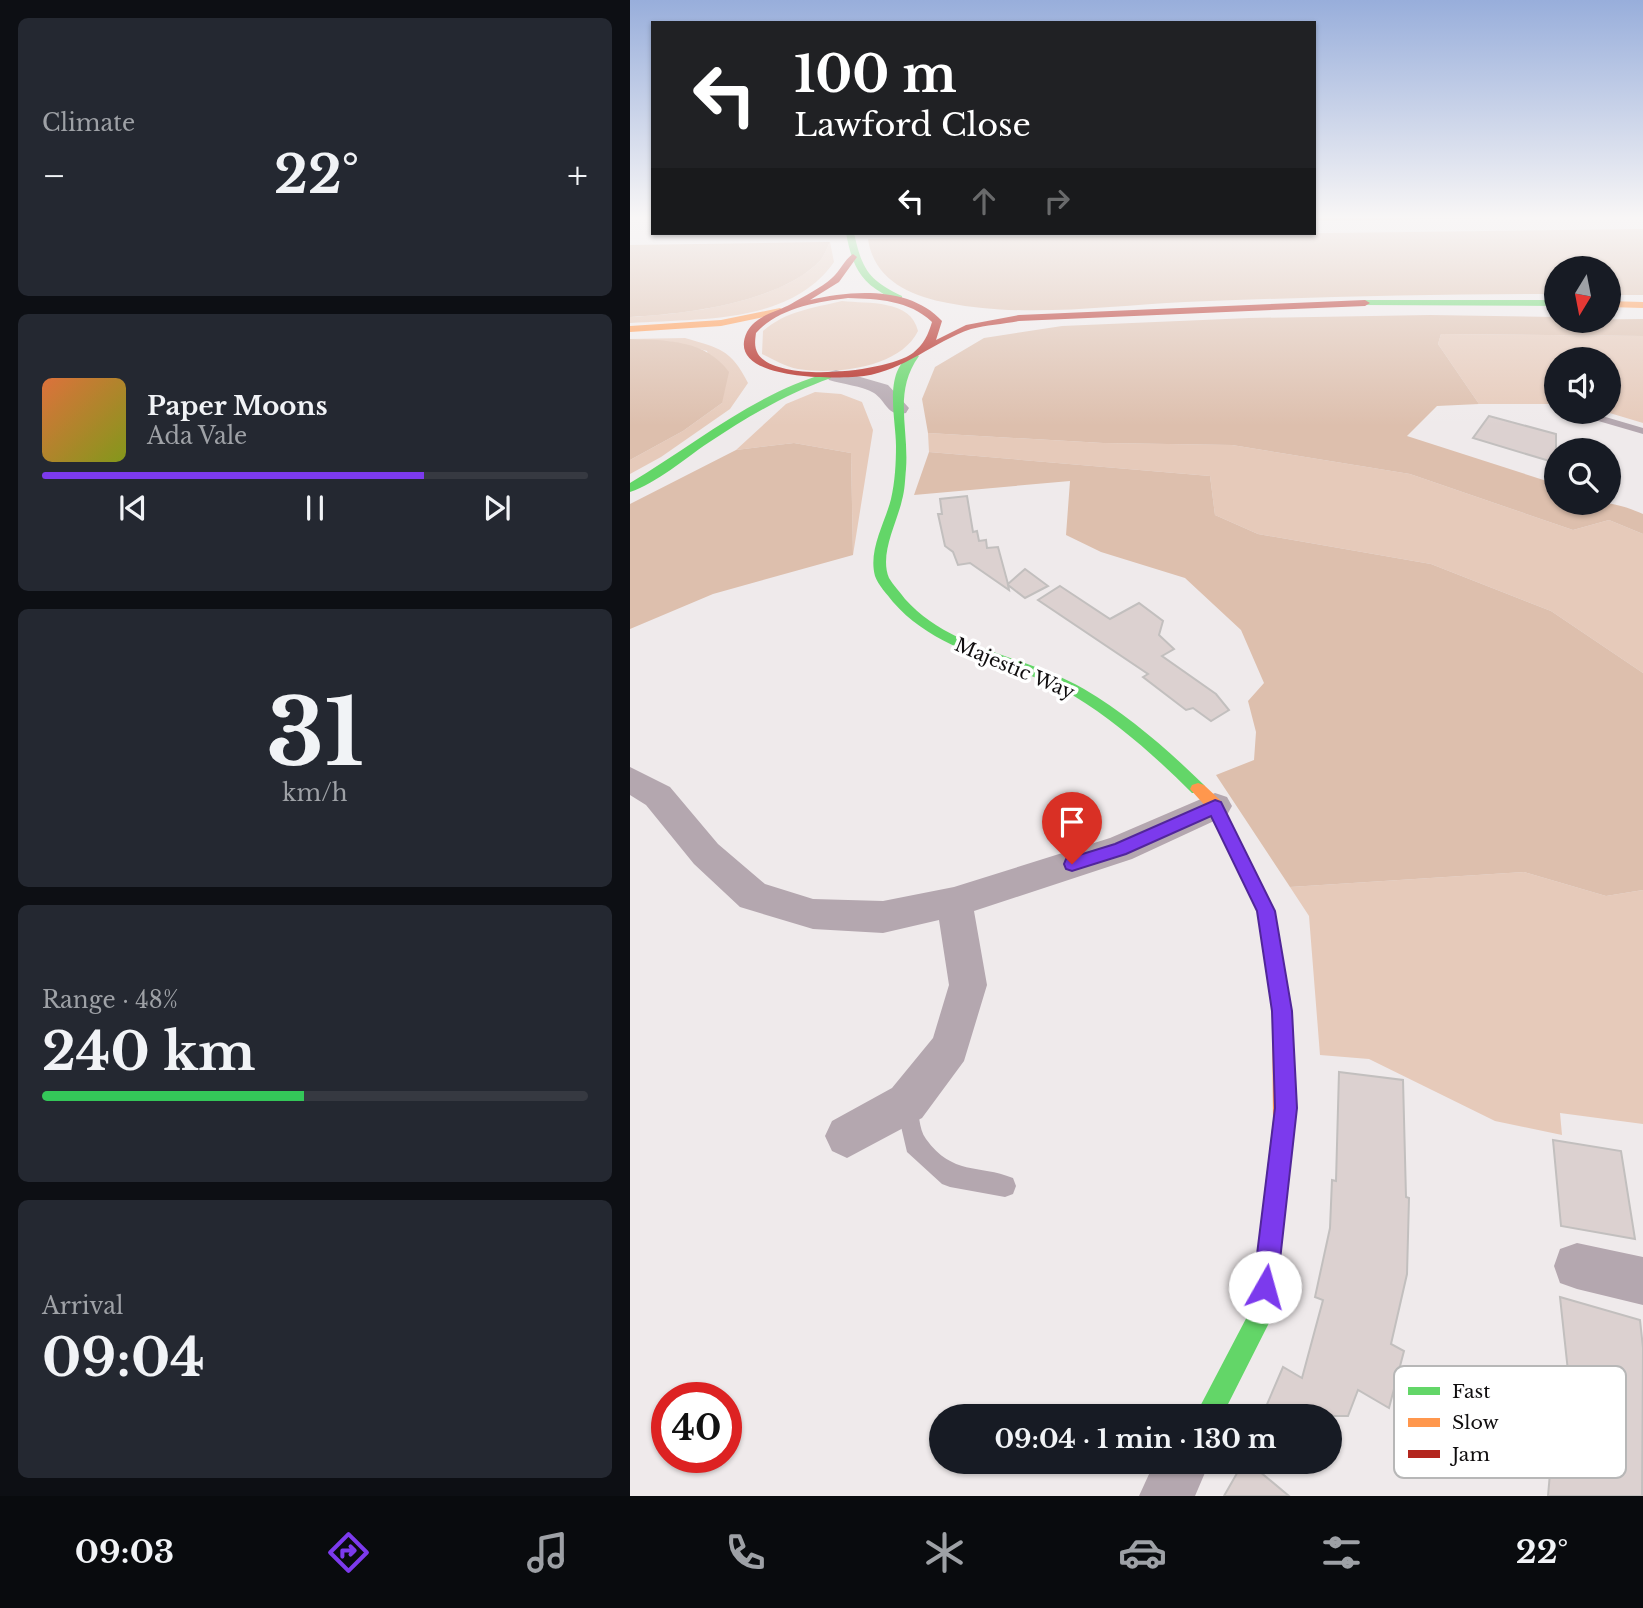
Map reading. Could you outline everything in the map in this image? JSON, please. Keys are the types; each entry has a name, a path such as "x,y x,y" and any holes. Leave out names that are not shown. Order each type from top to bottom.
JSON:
{"main road":[{"path":"750,408 757,400 762,386 749,343 753,332 765,320 825,287"},
{"path":"878,287 898,298 917,304 970,316 1013,320"},
{"path":"630,329 720,323 848,295 898,298"},
{"path":"630,488 707,440 750,408 787,388 892,365 960,330 1013,320 1187,309 1353,303 1544,303"},
{"name":"Majestic Way","path":"917,304 931,313 937,324 935,337 907,363 896,385 904,441 897,497 882,554 882,576 901,603 924,627 1058,681 1125,721 1163,754 1215,806 1266,911 1282,1011 1286,1108 1262,1313 1214,1404"},
{"path":"1621,304 1643,305"},
{"path":"661,328 728,341 773,368 797,374 832,376"}],"street":[{"path":"832,376 881,389 898,408"},
{"path":"630,779 658,796 706,854 753,896 813,914 883,917 954,902 1120,849 1215,806"},
{"path":"847,1136 907,1103 950,1048 968,985 954,902"},
{"path":"1577,1266 1643,1281"},
{"path":"1166,1496 1177,1474"}],"lane":[{"path":"1619,424 1643,431"},
{"path":"907,1103 915,1144 950,1176 1005,1186"}],"shaded area":[{"path":"630,287 781,287 731,304 678,313 630,317"},
{"path":"780,287 809,287 768,308 741,314 630,323 630,317 730,304"},
{"path":"902,287 1544,287 1544,294 1278,299 1035,310 976,307 920,296"},
{"path":"1621,287 1643,287 1643,295 1621,295"},
{"path":"842,301 876,303 898,308 914,321 918,331 909,344 897,353 882,361 847,369 798,369 762,354 763,331 772,324 800,311"},
{"path":"1430,315 1544,317 1544,333 1621,333 1621,319 1643,319 1643,336 1441,334 1438,344 1479,404 1437,406 1407,436 1544,480 1544,515 1621,515 1621,507 1643,514 1643,534 1609,520 1573,530 1410,474 1232,445 1103,443 928,433 922,399 935,367 984,338 1062,326 1249,318"},
{"path":"1441,334 1643,336 1643,423 1621,416 1621,347 1544,347 1544,404 1479,404 1438,344"},
{"path":"685,338 707,344 730,356 748,383 730,409 661,457 630,474 630,460 683,431 722,403 707,351 673,342 630,339"},
{"path":"630,339 672,341 697,348 720,361 729,372 722,403 683,431 630,460"},
{"path":"815,392 841,394 862,402 873,430 853,555 851,453 794,443 736,450 786,404"},
{"path":"928,433 1103,443 1232,445 1410,474 1573,530 1609,520 1643,534 1643,673 1551,611 1431,564 1258,534 1215,515 1210,476 929,452"},
{"path":"794,443 851,453 853,555 713,594 630,629 630,504 736,450"},
{"path":"929,452 1210,476 1215,515 1258,534 1431,564 1551,611 1643,673 1643,890 1606,896 1524,872 1290,887 1216,775 1254,760 1256,732 1248,701 1264,683 1241,630 1185,578 1101,552 1066,535 1070,481 914,495"},
{"path":"1524,872 1606,896 1643,890 1643,1124 1560,1113 1562,1135 1495,1121 1369,1059 1320,1055 1309,916 1290,887"}],"building":[{"path":"1489,416 1556,434 1556,438 1544,438 1544,459 1473,438"},
{"path":"967,496 973,532 977,531 979,541 986,540 987,548 998,547 1008,584 1025,569 1048,586 1025,598 970,563 958,565 953,552 945,546 938,514 942,514 940,499"},
{"path":"1060,586 1110,619 1139,603 1163,621 1159,635 1174,649 1162,656 1216,694 1229,710 1211,721 1193,708 1186,710 1143,677 1148,674 1038,600"},
{"path":"1339,1072 1403,1080 1406,1197 1409,1198 1407,1274 1391,1344 1404,1351 1400,1366 1394,1366 1394,1389 1389,1408 1358,1390 1348,1416 1342,1416 1342,1404 1267,1404 1283,1367 1302,1378 1323,1300 1315,1297 1330,1228 1332,1180 1336,1181"},
{"path":"1553,1140 1621,1151 1635,1239 1561,1226"},
{"path":"1560,1297 1640,1320 1643,1348 1642,1496 1548,1496 1550,1478 1626,1478 1626,1366 1567,1366"},
{"path":"1237,1474 1263,1474 1289,1496 1224,1496"}],"traffic: fast":[{"path":"878,287 899,298"},
{"path":"1365,303 1544,303"},
{"path":"914,356 905,368 898,392 901,461 897,498 881,557 880,567 884,581 911,613 929,628 971,649 1038,672 1098,704 1166,758 1198,789"},
{"path":"630,488 750,411 827,376"},
{"path":"1214,1404 1262,1313 1284,1120"}],"traffic: slow":[{"path":"1621,304 1643,305"},
{"path":"630,329 721,323 780,311"},
{"path":"1198,789 1215,806 1266,911 1282,1011 1284,1120"}],"traffic: jam":[{"path":"795,305 825,287"},
{"path":"848,295 896,299 918,307 937,321 930,341 915,356 892,367 865,373 809,375 784,371 759,361 755,356 750,344 752,333 760,323 773,315 806,303 848,295"},
{"path":"924,349 969,327 1019,318 1365,303"}],"route":[{"path":"1072,864 1120,849 1215,806 1266,911 1282,1011 1286,1108 1265,1287"}]}
